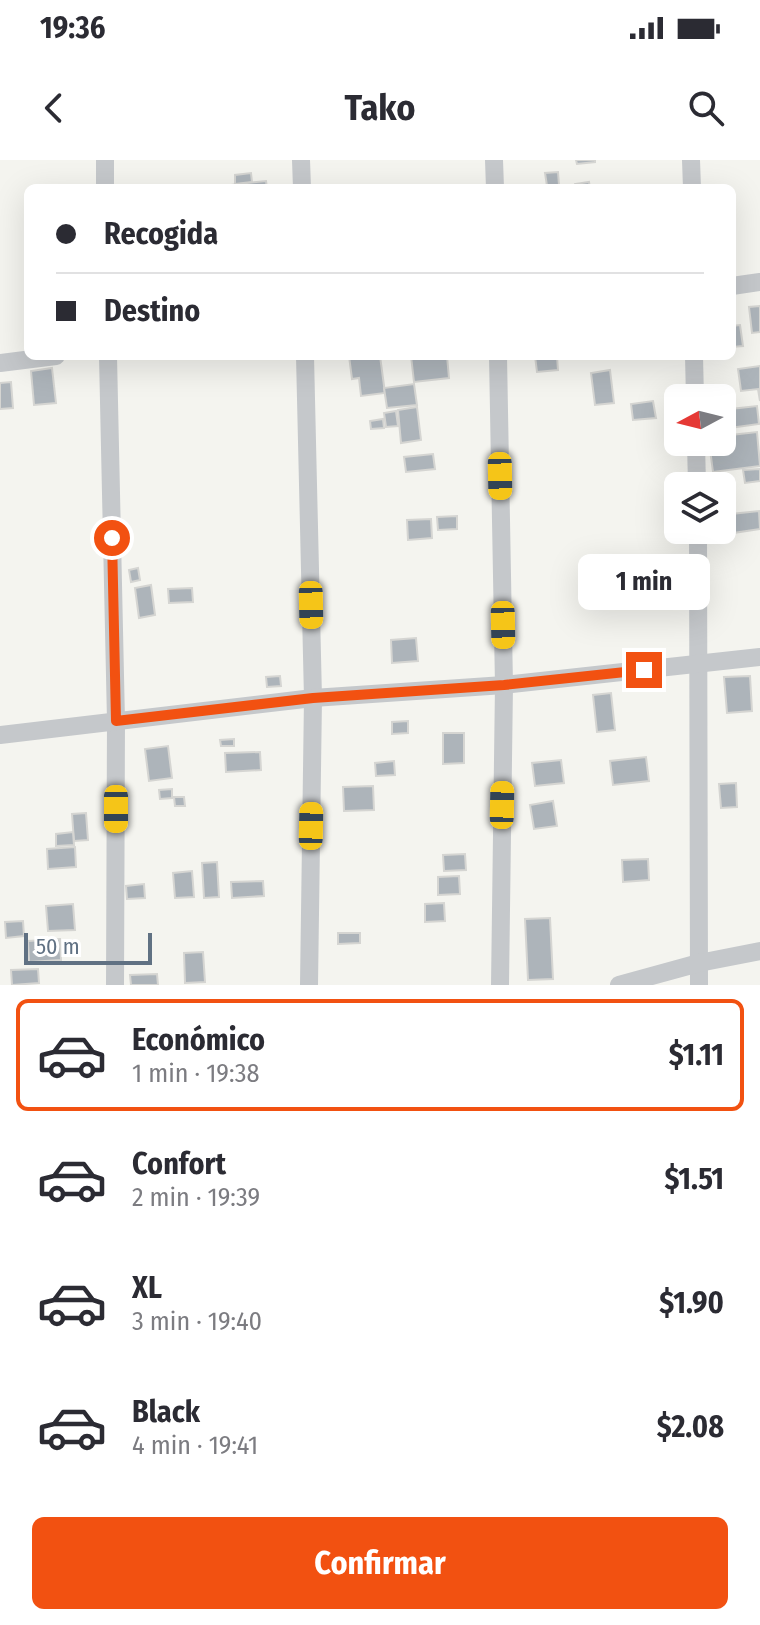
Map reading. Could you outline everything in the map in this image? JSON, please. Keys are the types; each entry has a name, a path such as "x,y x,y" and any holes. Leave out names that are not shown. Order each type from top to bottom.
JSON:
{"street":[{"path":"105,160 105,184"},
{"path":"301,160 302,184"},
{"path":"494,160 495,184"},
{"path":"691,160 692,184"},
{"path":"736,285 760,282"},
{"path":"0,363 24,360"},
{"path":"108,360 116,721 115,985"},
{"path":"305,360 313,698 309,985"},
{"path":"498,360 504,685 500,985"},
{"path":"694,360 695,384"},
{"path":"698,544 699,985"},
{"path":"0,735 313,698 504,685 760,657"},
{"path":"619,985 699,963 760,951"}],"building":[{"path":"576,160 595,160 595,162 577,164"},
{"path":"558,172 559,184 547,184 545,173"},
{"path":"251,173 252,182 235,184 235,175"},
{"path":"266,181 266,184 239,184"},
{"path":"760,306 760,332 752,333 749,307"},
{"path":"740,325 743,346 736,347 736,326"},
{"path":"350,360 381,360 385,393 361,396 359,378 352,379"},
{"path":"411,360 447,360 449,378 414,382"},
{"path":"536,360 557,360 558,370 537,372"},
{"path":"760,366 760,401 758,389 741,391 738,369"},
{"path":"52,368 56,403 34,405 31,371"},
{"path":"610,370 614,403 595,405 591,373"},
{"path":"11,382 13,408 0,409 0,383"},
{"path":"414,384 417,405 387,408 384,388"},
{"path":"653,401 656,418 633,420 631,404"},
{"path":"757,406 759,424 736,427 736,408"},
{"path":"417,407 421,440 401,443 398,410"},
{"path":"396,411 398,426 386,427 384,413"},
{"path":"383,419 384,428 371,429 370,421"},
{"path":"757,432 760,466 713,472 711,456 736,456 736,434"},
{"path":"433,454 435,469 406,472 404,457"},
{"path":"760,469 760,481 745,483 743,470"},
{"path":"759,511 760,529 736,533 736,513"},
{"path":"457,516 457,529 438,530 437,517"},
{"path":"431,519 432,538 408,540 407,520"},
{"path":"138,568 140,580 131,582 129,570"},
{"path":"151,585 155,615 139,618 135,588"},
{"path":"192,588 193,602 169,603 168,589"},
{"path":"416,638 418,661 392,663 391,640"},
{"path":"280,676 281,686 267,687 266,677"},
{"path":"750,676 752,711 727,713 724,677"},
{"path":"611,693 615,730 597,732 593,695"},
{"path":"408,721 408,733 392,734 392,722"},
{"path":"443,733 464,733 464,763 443,764"},
{"path":"234,739 234,746 221,746 220,740"},
{"path":"168,746 172,778 149,781 145,749"},
{"path":"260,752 261,770 226,772 225,753"},
{"path":"646,757 649,781 613,785 610,761"},
{"path":"561,760 564,783 535,786 532,763"},
{"path":"394,761 395,775 376,776 375,763"},
{"path":"736,783 737,807 721,808 719,784"},
{"path":"373,786 374,810 344,811 343,787"},
{"path":"172,789 172,798 160,799 159,790"},
{"path":"174,797 184,797 185,806 175,806"},
{"path":"553,801 557,826 534,829 530,805"},
{"path":"86,813 88,840 74,841 72,814"},
{"path":"73,832 74,845 56,846 56,834"},
{"path":"75,847 76,867 48,869 47,849"},
{"path":"465,854 466,870 444,871 443,855"},
{"path":"648,859 649,880 623,882 622,860"},
{"path":"217,862 219,897 204,898 202,863"},
{"path":"192,871 194,897 175,898 173,873"},
{"path":"459,876 460,894 438,895 438,877"},
{"path":"263,881 264,896 232,898 231,882"},
{"path":"144,884 145,898 127,899 126,886"},
{"path":"444,903 445,921 425,922 425,904"},
{"path":"73,904 75,930 48,931 46,906"},
{"path":"550,918 553,979 528,980 525,919"},
{"path":"23,921 24,936 6,938 5,922"},
{"path":"338,933 360,933 360,943 338,944"},
{"path":"60,939 61,960 29,962 28,941"},
{"path":"203,952 205,982 185,983 184,953"},
{"path":"38,969 39,983 12,985 11,970"},
{"path":"157,974 158,985 131,985 130,975"}],"route":[{"path":"112,538 116,721 313,698 504,685 644,670"}]}
